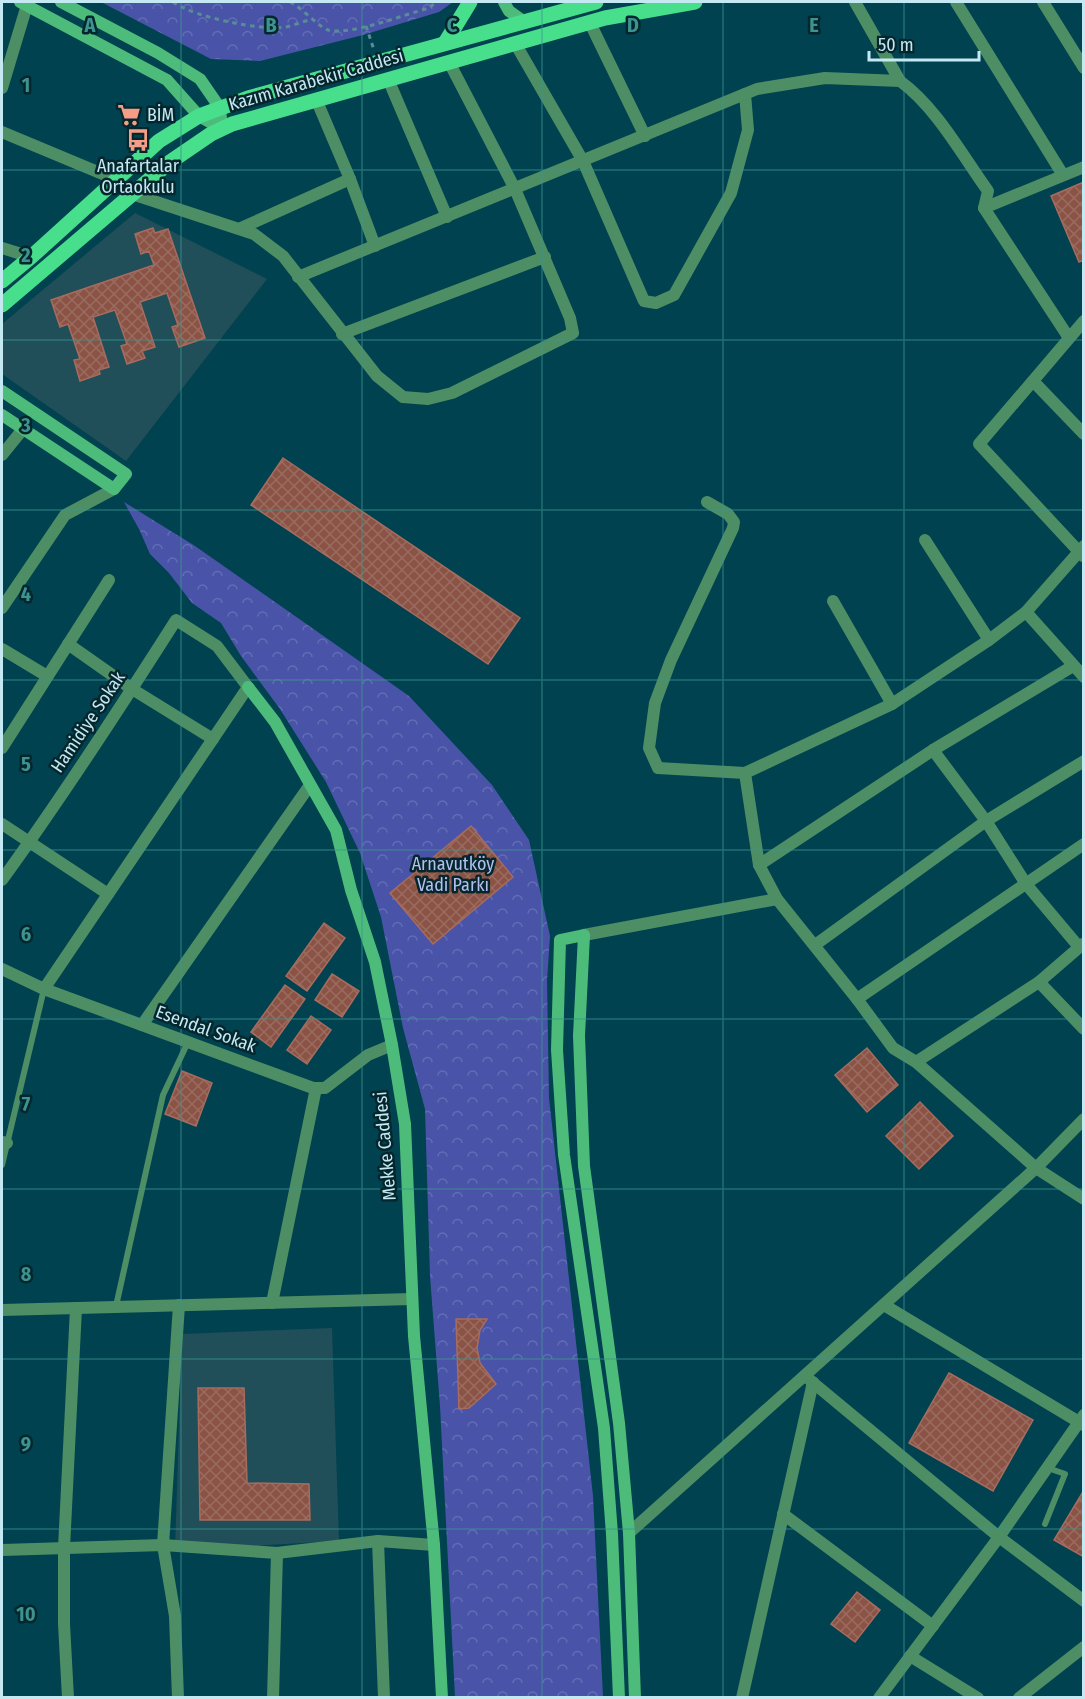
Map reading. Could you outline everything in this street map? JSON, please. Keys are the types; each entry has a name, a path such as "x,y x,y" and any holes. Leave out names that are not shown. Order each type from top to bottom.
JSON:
{"main road":[{"path":"445,43 470,2"},
{"path":"504,2 509,11 523,21"},
{"name":"Kazım Karabekir Caddesi","path":"2,281 159,141 199,116 378,62 596,2"},
{"name":"Kazım Karabekir Caddesi","path":"2,305 190,147 222,129 256,116 515,43 590,23 695,2"},
{"path":"24,3 167,80 199,116 222,129"},
{"path":"67,3 200,79 220,108 222,129"},
{"path":"2,391 126,474 114,489 2,415"},
{"name":"Mekke Caddesi","path":"248,687 274,722 336,830 351,890 375,962 392,1045 405,1124 412,1299 434,1545 442,1698"},
{"path":"619,1698 612,1534 604,1428 564,1155 557,1050 560,940 584,935 579,1036 584,1166 620,1423 629,1533 635,1698"},
{"path":"612,1534 629,1533"}],"street":[{"path":"855,2 900,81 912,90 935,117 988,191 984,208 1070,338"},
{"path":"956,2 1063,175"},
{"path":"1043,2 1083,68"},
{"path":"2,88 24,3"},
{"path":"590,23 645,136"},
{"path":"515,43 583,161 644,301 656,303 674,295 731,193 748,130 746,94"},
{"path":"132,194 254,234 283,256 377,376 403,397 428,399 452,393 573,333 570,318 515,189 449,62"},
{"path":"298,277 757,89 825,78 900,81"},
{"path":"388,79 447,217"},
{"path":"316,99 375,246"},
{"path":"2,132 117,180"},
{"path":"984,208 1083,167"},
{"path":"241,228 350,179"},
{"path":"2,249 31,257"},
{"path":"342,334 545,257"},
{"path":"707,502 728,514 734,522 733,528 671,660 655,704 649,748 658,768 745,773 892,704 989,640 1026,612 1082,551 979,444 1083,323"},
{"path":"1033,381 1083,434"},
{"path":"2,455 23,429"},
{"path":"2,608 65,515 114,489"},
{"path":"925,540 989,640"},
{"path":"2,748 109,580"},
{"path":"833,601 892,704"},
{"path":"1026,612 1083,677"},
{"name":"Mekke Caddesi","path":"176,620 217,646 248,687"},
{"name":"Hamidiye Sokak","path":"2,880 176,620"},
{"path":"69,644 132,688 213,739"},
{"path":"2,649 47,676"},
{"path":"759,865 933,750 1073,666"},
{"path":"44,989 248,687"},
{"path":"916,1062 1039,982 1081,945 1026,884 986,821 933,750"},
{"path":"815,945 986,821 1083,761"},
{"path":"745,773 759,865 777,899 893,1048 916,1062 1036,1168 1083,1199"},
{"path":"142,1025 310,785"},
{"path":"2,824 108,894"},
{"path":"856,999 1083,844"},
{"path":"584,935 777,899"},
{"name":"Esendal Sokak","path":"2,969 44,989 316,1088"},
{"path":"1039,982 1083,1029"},
{"path":"272,1303 316,1088 325,1088 368,1055 392,1045"},
{"path":"629,1533 809,1379 884,1305 1036,1168 1083,1119"},
{"path":"2,1310 412,1299"},
{"path":"178,1698 175,1616 163,1545 179,1305"},
{"path":"879,1698 1082,1421 884,1305"},
{"path":"68,1698 64,1624 64,1548 75,1308"},
{"path":"742,1698 783,1514 809,1379"},
{"path":"809,1379 999,1537 1083,1601"},
{"path":"783,1514 933,1626"},
{"path":"378,1542 384,1698"},
{"path":"2,1550 163,1545 277,1554 378,1542 434,1545"},
{"path":"273,1698 277,1554"},
{"path":"1019,1698 1083,1647"},
{"path":"910,1656 978,1698"}],"lane":[{"path":"2,1165 4,1143 44,989"},
{"path":"116,1307 164,1095 188,1042"},
{"path":"1045,1524 1065,1474 1047,1467"}],"path":[{"path":"173,2 211,19 253,25 284,27 313,19"},
{"path":"290,2 327,30 345,30 366,26 429,8 436,2"},
{"path":"366,26 378,62"}],"shaded area":[{"path":"135,213 267,279 126,461 2,374 2,324"},
{"path":"332,1328 339,1541 175,1550 182,1334"}],"green space":[{"path":"101,2 453,2 439,12 363,35 260,61 211,59"},
{"name":"Arnavutköy Vadi Parkı","path":"124,502 195,546 409,696 492,785 529,840 550,936 547,981 549,1098 593,1496 603,1697 455,1697 440,1406 430,1276 425,1109 403,1028 381,917 360,853 326,782 280,709 241,656 221,623 192,603 169,573 150,554"}],"building":[{"path":"1084,182 1084,260 1079,262 1051,196"},
{"path":"153,228 155,233 168,229 205,338 179,347 172,327 178,325 167,293 140,302 155,347 142,351 145,358 127,364 121,346 127,344 115,310 93,317 109,367 99,370 100,374 80,381 74,360 80,359 68,324 60,327 51,300 154,265 149,251 141,254 135,234"},
{"path":"283,458 520,618 488,664 251,505"},
{"path":"471,826 513,877 433,944 390,893"},
{"path":"324,923 345,938 307,991 286,976"},
{"path":"332,974 359,991 342,1017 315,1000"},
{"path":"285,985 305,999 271,1047 251,1032"},
{"path":"311,1016 331,1030 307,1064 287,1050"},
{"path":"867,1048 898,1085 867,1112 835,1075"},
{"path":"182,1071 212,1083 196,1126 165,1114"},
{"path":"920,1102 953,1136 919,1169 886,1136"},
{"path":"456,1319 487,1319 480,1330 477,1348 480,1363 496,1384 469,1408 459,1409"},
{"path":"949,1373 1033,1420 993,1491 909,1443"},
{"path":"198,1388 244,1388 247,1483 309,1484 310,1520 200,1520"},
{"path":"1084,1490 1084,1557 1054,1540"},
{"path":"857,1592 880,1610 855,1642 831,1624"}],"place":[{"name":"BİM","path":"129,115"},
{"name":"Anafartalar Ortaokulu","path":"138,140"}]}
